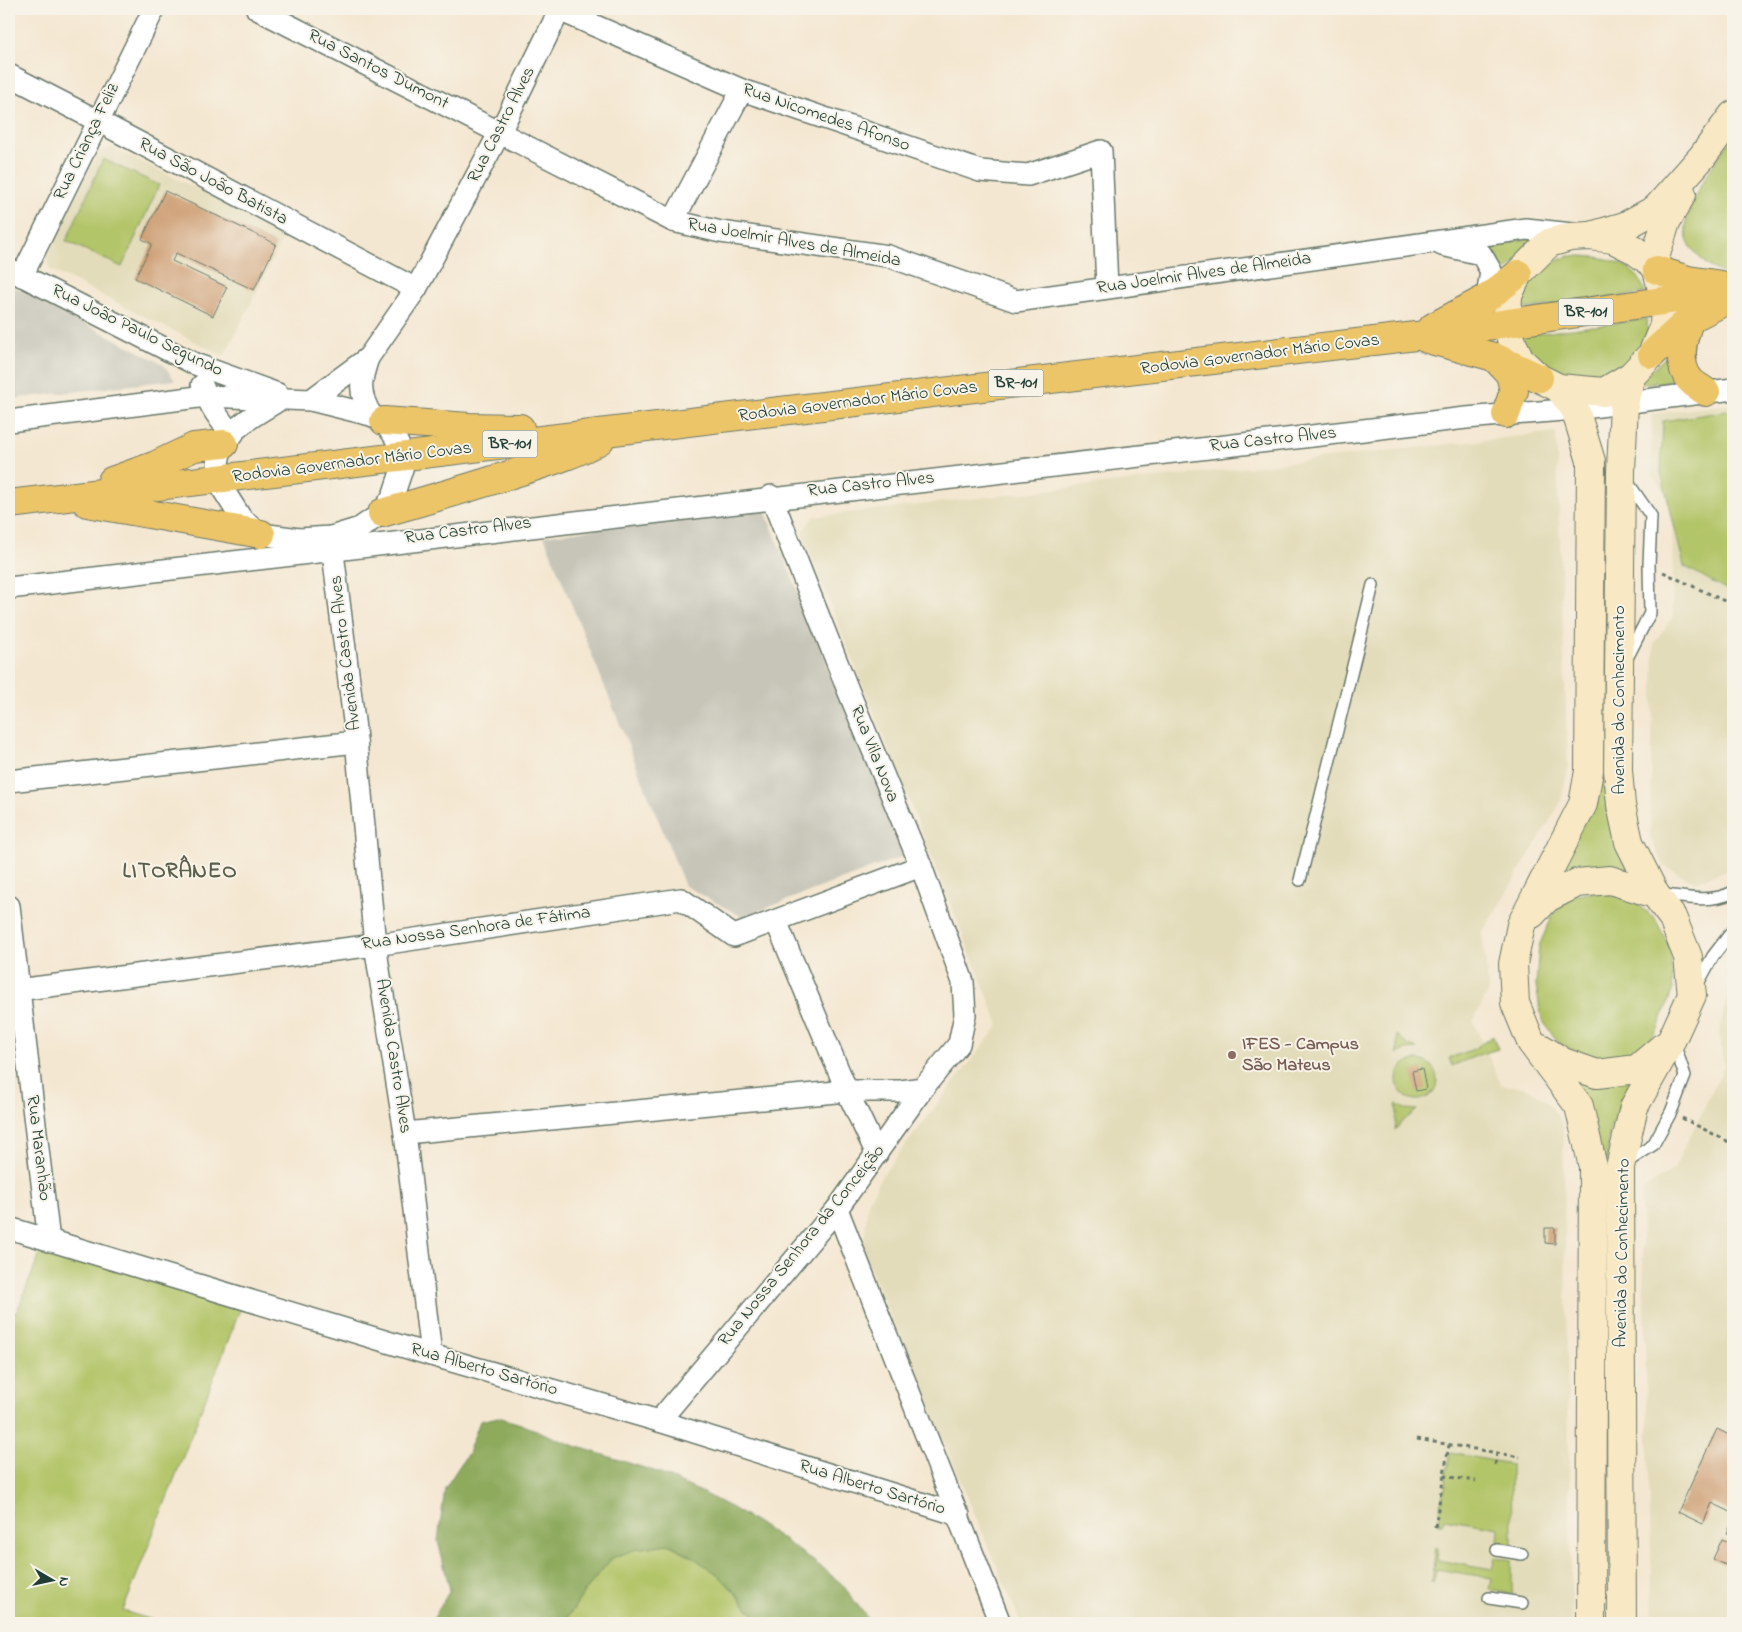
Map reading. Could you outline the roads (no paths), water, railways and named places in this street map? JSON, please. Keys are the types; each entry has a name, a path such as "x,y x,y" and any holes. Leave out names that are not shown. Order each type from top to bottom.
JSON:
{"highway":[{"path":"1655,267 1688,280 1733,287"},
{"path":"1416,336 1486,298 1518,274"},
{"name":"Rodovia Governador Mário Covas","path":"9,504 616,430 1416,336 1733,291"},
{"path":"1652,354 1690,319 1733,297"},
{"path":"1690,319 1684,336 1682,360 1689,379 1706,392"},
{"path":"1416,336 1494,357 1548,383"},
{"path":"1494,357 1510,374 1514,391 1506,414"},
{"path":"377,418 469,427 616,430"},
{"path":"382,513 564,457 588,447 616,430"},
{"path":"61,498 154,466 194,447 228,439"},
{"path":"61,498 261,534"}],"main road":[{"path":"1590,236 1624,226 1656,209 1702,156 1733,115"},
{"path":"1548,383 1604,392 1631,376 1652,354 1664,325 1664,301 1655,267 1666,222 1702,156"},
{"path":"1506,323 1508,296 1518,274 1550,243 1570,237 1590,236 1613,239 1633,249 1655,267"},
{"name":"Avenida do Conhecimento","path":"1506,323 1512,344 1521,361 1575,409 1590,460 1590,771 1583,804 1521,925 1513,964 1515,1003 1531,1042 1579,1106 1593,1167 1591,1623"},
{"name":"Avenida do Conhecimento","path":"1622,1623 1620,1167 1634,1107 1672,1039 1692,995 1688,957 1672,917 1655,894 1628,842 1620,805 1618,770 1620,472 1624,403 1631,376"},
{"path":"1521,925 1547,898 1577,882 1610,880 1655,894"},
{"path":"1531,1042 1563,1062 1597,1074 1637,1069 1672,1039"}],"street":[{"name":"Rua Criança Feliz","path":"15,272 98,121 154,9"},
{"name":"Rua Santos Dumont","path":"257,9 500,132"},
{"name":"Rua Castro Alves","path":"295,400 368,358 416,290 500,132 560,9"},
{"name":"Rua Nicomedes Afonso","path":"560,9 742,90 980,171 1028,176 1101,151 1107,287"},
{"name":"Rua São João Batista","path":"9,75 416,290"},
{"path":"673,221 742,90"},
{"name":"Rua Joelmir Alves de Almeida","path":"500,132 673,221 721,232 888,256 1016,301 1526,229 1590,236"},
{"name":"Rua Joelmir Alves de Almeida","path":"1430,242 1480,254 1491,271 1486,298"},
{"name":"Rua João Paulo Segundo","path":"15,272 195,364 295,400"},
{"path":"220,478 224,491 241,518 261,534 332,542 360,528 382,513 393,496 404,457 395,437 365,405 360,390 361,379 368,358"},
{"path":"195,364 206,396 228,439 240,426 295,400"},
{"name":"Rua Castro Alves","path":"9,588 332,542 771,496 1506,414 1575,409 1733,389"},
{"path":"9,420 206,396 295,400 377,418"},
{"name":"Rodovia Governador Mário Covas","path":"220,478 218,463 228,439"},
{"name":"Rua Vila Nova","path":"771,496 848,690 921,866 963,982 965,1015"},
{"name":"Avenida Castro Alves","path":"332,542 356,742 375,945 405,1133 431,1355"},
{"path":"9,781 356,742"},
{"name":"Rua Nossa Senhora de Fátima","path":"14,990 375,945 681,899 734,936 921,866"},
{"name":"Rua Maranhão","path":"9,906 14,990 49,1241"},
{"path":"776,921 847,1091 878,1154"},
{"name":"Rua Nossa Senhora da Conceição","path":"659,1421 837,1209 878,1154 923,1088 959,1044 965,1015"},
{"path":"405,1133 847,1091 901,1091 923,1088"},
{"path":"837,1209 1000,1623"},
{"name":"Rua Alberto Sartório","path":"9,1228 431,1355 659,1421 959,1515"}],"lane":[{"path":"1619,675 1650,613 1651,516 1620,472"},
{"path":"1300,880 1373,585"},
{"path":"1655,894 1699,900 1727,895 1733,892"},
{"path":"1692,995 1713,956 1733,930"},
{"path":"1620,1167 1653,1145 1671,1112 1686,1076 1672,1039"},
{"path":"1497,1550 1522,1554"},
{"path":"1489,1598 1522,1603"}],"place":[{"name":"IFES - Campus São Mateus","path":"1232,1055"}],"district":[{"name":"LITORÂNEO","path":"180,872"}]}
